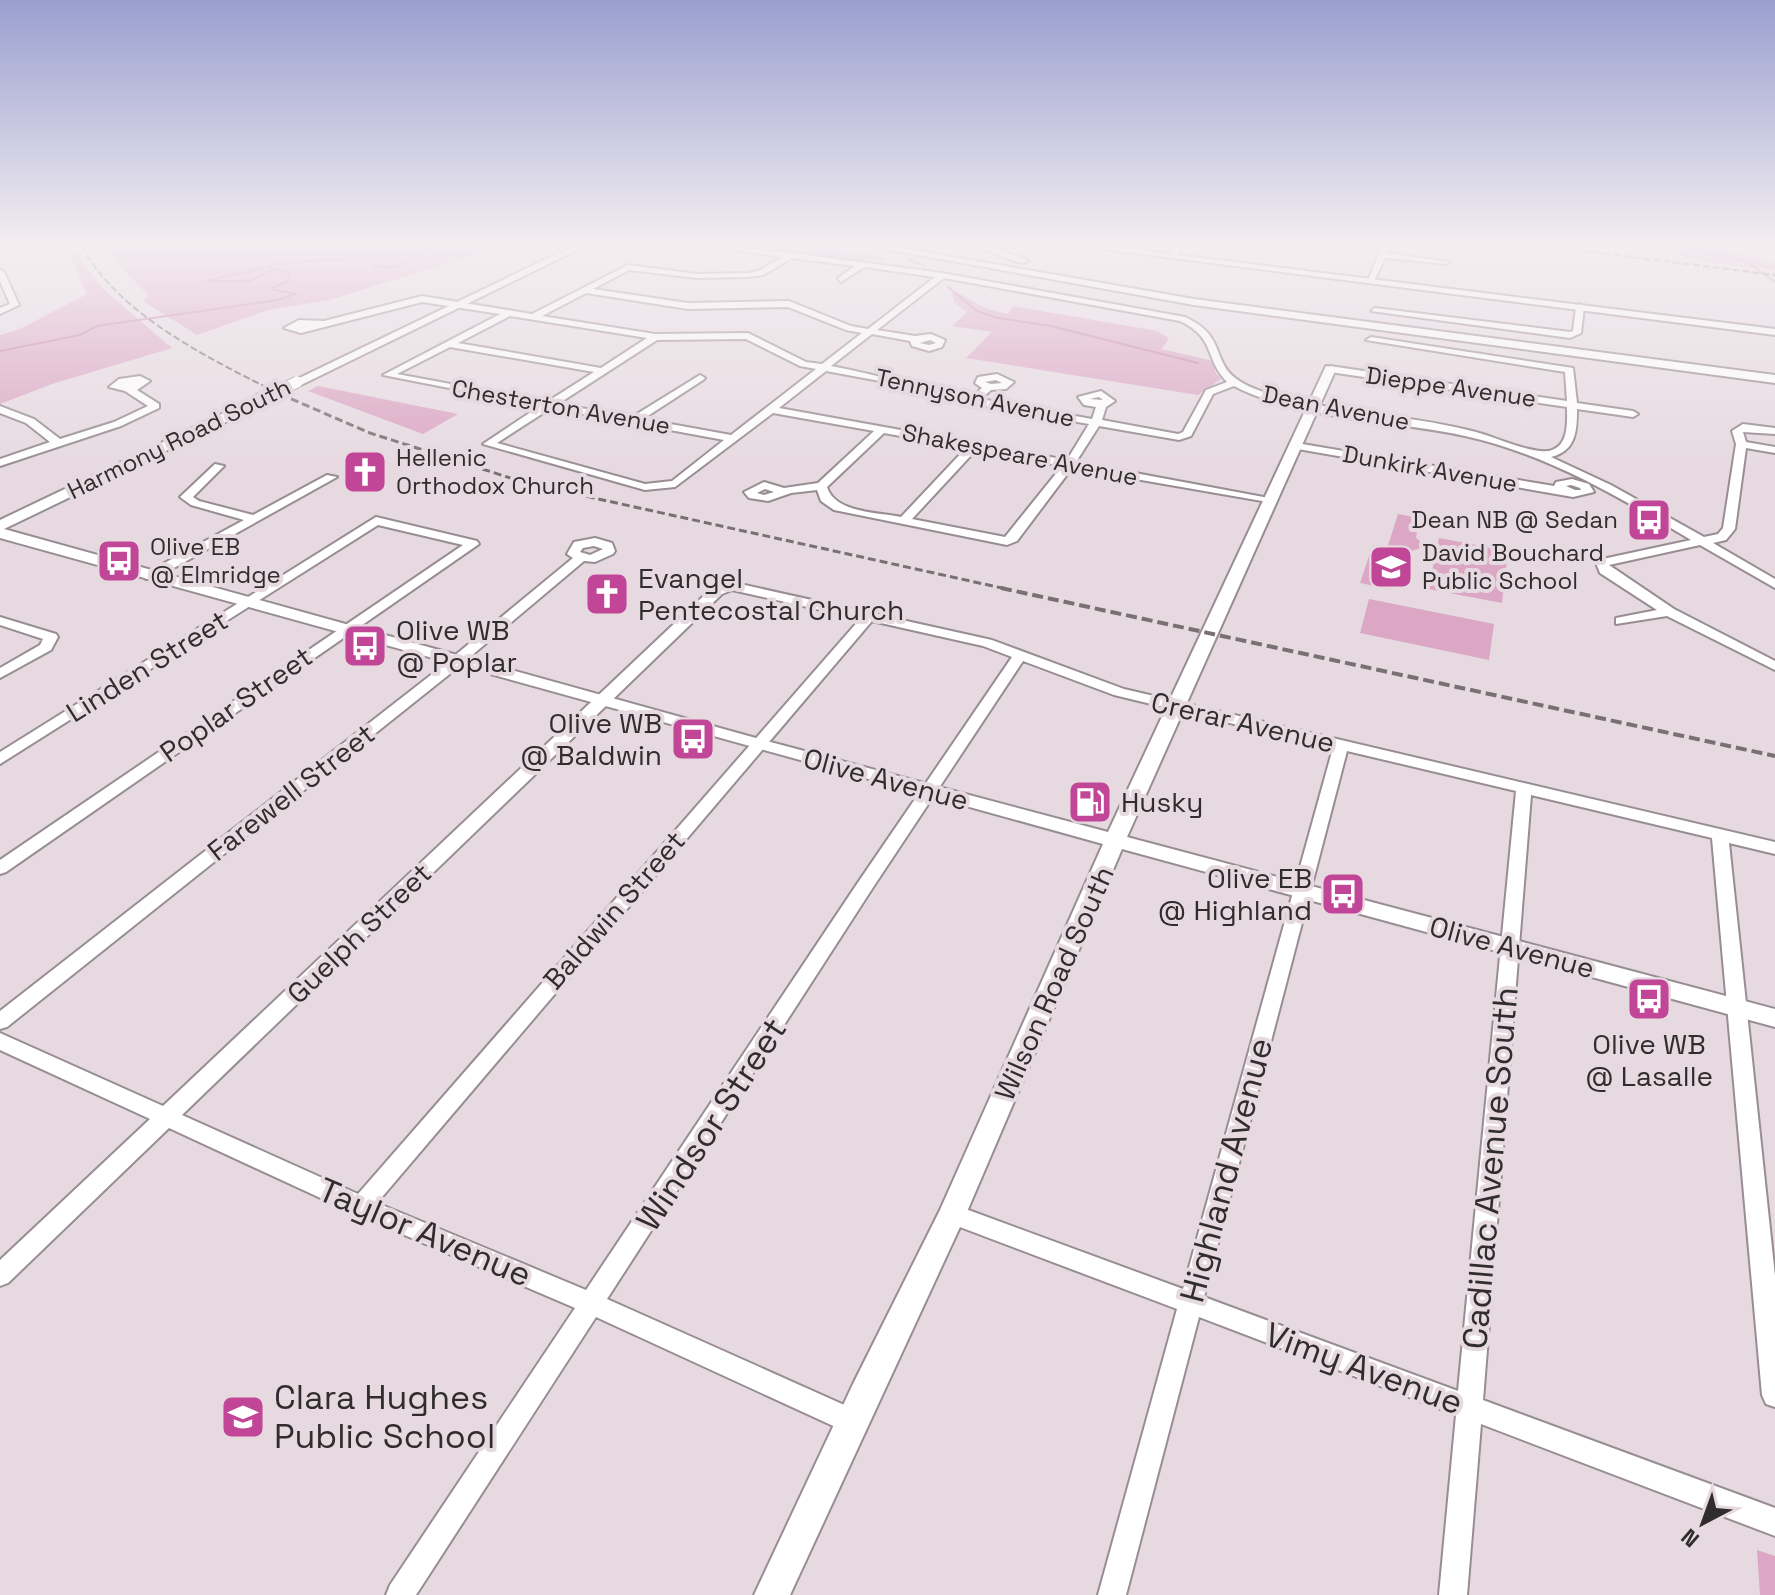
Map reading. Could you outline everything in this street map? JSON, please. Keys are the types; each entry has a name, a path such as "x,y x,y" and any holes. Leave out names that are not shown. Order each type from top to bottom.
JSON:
{"highway":[{"path":"1342,320 1775,376"}],"main road":[{"name":"Harmony Road South","path":"0,526 423,320"},
{"path":"1685,320 1775,332"},
{"name":"Wilson Road South","path":"772,1595 851,1421 952,1214 1176,706 1330,369"},
{"name":"Olive Avenue","path":"0,533 756,744 1775,1018"}],"street":[{"name":"Tennyson Avenue","path":"314,325 331,320"},
{"path":"450,344 495,320"},
{"name":"Tennyson Avenue","path":"555,320 655,337 748,336 803,364 882,378 928,393 1183,436 1209,392 1233,383"},
{"path":"830,320 849,328 915,339"},
{"path":"655,337 488,444 645,487 668,486 680,480 883,320"},
{"name":"Dean Avenue","path":"1178,320 1197,324 1210,335 1219,369 1233,383 1313,406 1498,441 1542,456 1775,584"},
{"path":"1372,325 1570,335 1577,333 1578,320"},
{"path":"1372,325 1570,370 1572,405 1569,442 1563,450 1542,456"},
{"path":"450,344 603,371"},
{"name":"Chesterton Avenue","path":"450,344 388,375 733,439"},
{"name":"Dieppe Avenue","path":"1330,369 1633,414"},
{"path":"635,420 700,378"},
{"path":"973,401 989,387"},
{"path":"0,463 25,452 87,437 155,406 128,389"},
{"path":"821,486 825,499 838,508 1000,541 1013,538 1102,415 1101,405"},
{"path":"0,409 30,421 60,444"},
{"name":"Shakespeare Avenue","path":"770,409 1269,501"},
{"path":"1775,431 1743,427 1737,431 1741,444 1729,529 1722,537 1602,563 1604,570 1669,612 1775,666"},
{"path":"783,491 821,486 881,430"},
{"path":"1741,444 1775,450"},
{"name":"Dunkirk Avenue","path":"1296,446 1565,491"},
{"path":"904,521 973,447"},
{"path":"219,466 186,497 195,503 255,519"},
{"path":"150,576 331,477"},
{"name":"Poplar Street","path":"0,868 343,630 473,544 376,521"},
{"name":"Linden Street","path":"0,759 376,521"},
{"name":"Farewell Street","path":"0,1022 456,661 580,558"},
{"name":"Crerar Avenue","path":"717,591 738,586 869,616 1021,654 1092,684 1176,706 1775,848"},
{"name":"Guelph Street","path":"0,1275 717,591"},
{"path":"1621,621 1669,612"},
{"name":"Baldwin Street","path":"361,1206 869,616"},
{"path":"0,621 51,637 46,647 0,674"},
{"name":"Windsor Street","path":"400,1595 594,1305 928,790 1021,654"},
{"name":"Highland Avenue","path":"1112,1595 1341,745"},
{"name":"Cadillac Avenue South","path":"1453,1595 1524,789"},
{"path":"1720,835 1775,1395"},
{"name":"Taylor Avenue","path":"0,1041 361,1206 594,1305 851,1421"},
{"name":"Vimy Avenue","path":"952,1214 1775,1522"}],"shaded area":[{"path":"36,320 140,320 172,348 52,384 0,404 0,335"},
{"path":"174,320 238,320 197,335"},
{"path":"958,320 1096,320 1157,331 1169,338 1162,349 1213,361 1215,372 1221,379 1198,395 966,358 992,332 952,326"},
{"path":"318,386 458,414 423,434 308,391"},
{"path":"1398,514 1419,518 1416,538 1427,546 1411,551 1404,585 1390,589 1360,583 1370,553 1385,555"},
{"path":"1439,538 1508,551 1502,603 1428,589"},
{"path":"1369,599 1494,624 1489,660 1360,633"},
{"path":"1757,1550 1775,1556 1775,1595 1760,1595"}],"waterway":[{"path":"0,351 80,335 97,326 136,320"},
{"path":"1013,320 1051,326 1198,363"}],"railway":[{"path":"152,320 200,352 280,394"},
{"path":"280,394 370,433 526,483 1011,590"},
{"path":"1001,588 1775,756"}],"place":[{"name":"Hellenic Orthodox Church","path":"365,472"},
{"name":"Dean NB @ Sedan","path":"1649,520"},
{"name":"Olive EB @ Elmridge","path":"119,561"},
{"name":"David Bouchard Public School","path":"1391,567"},
{"name":"Evangel Pentecostal Church","path":"607,594"},
{"name":"Olive WB @ Poplar","path":"365,646"},
{"name":"Olive WB @ Baldwin","path":"693,739"},
{"name":"Husky","path":"1090,802"},
{"name":"Olive EB @ Highland","path":"1343,894"},
{"name":"Olive WB @ Lasalle","path":"1649,999"},
{"name":"Clara Hughes Public School","path":"243,1417"}]}
